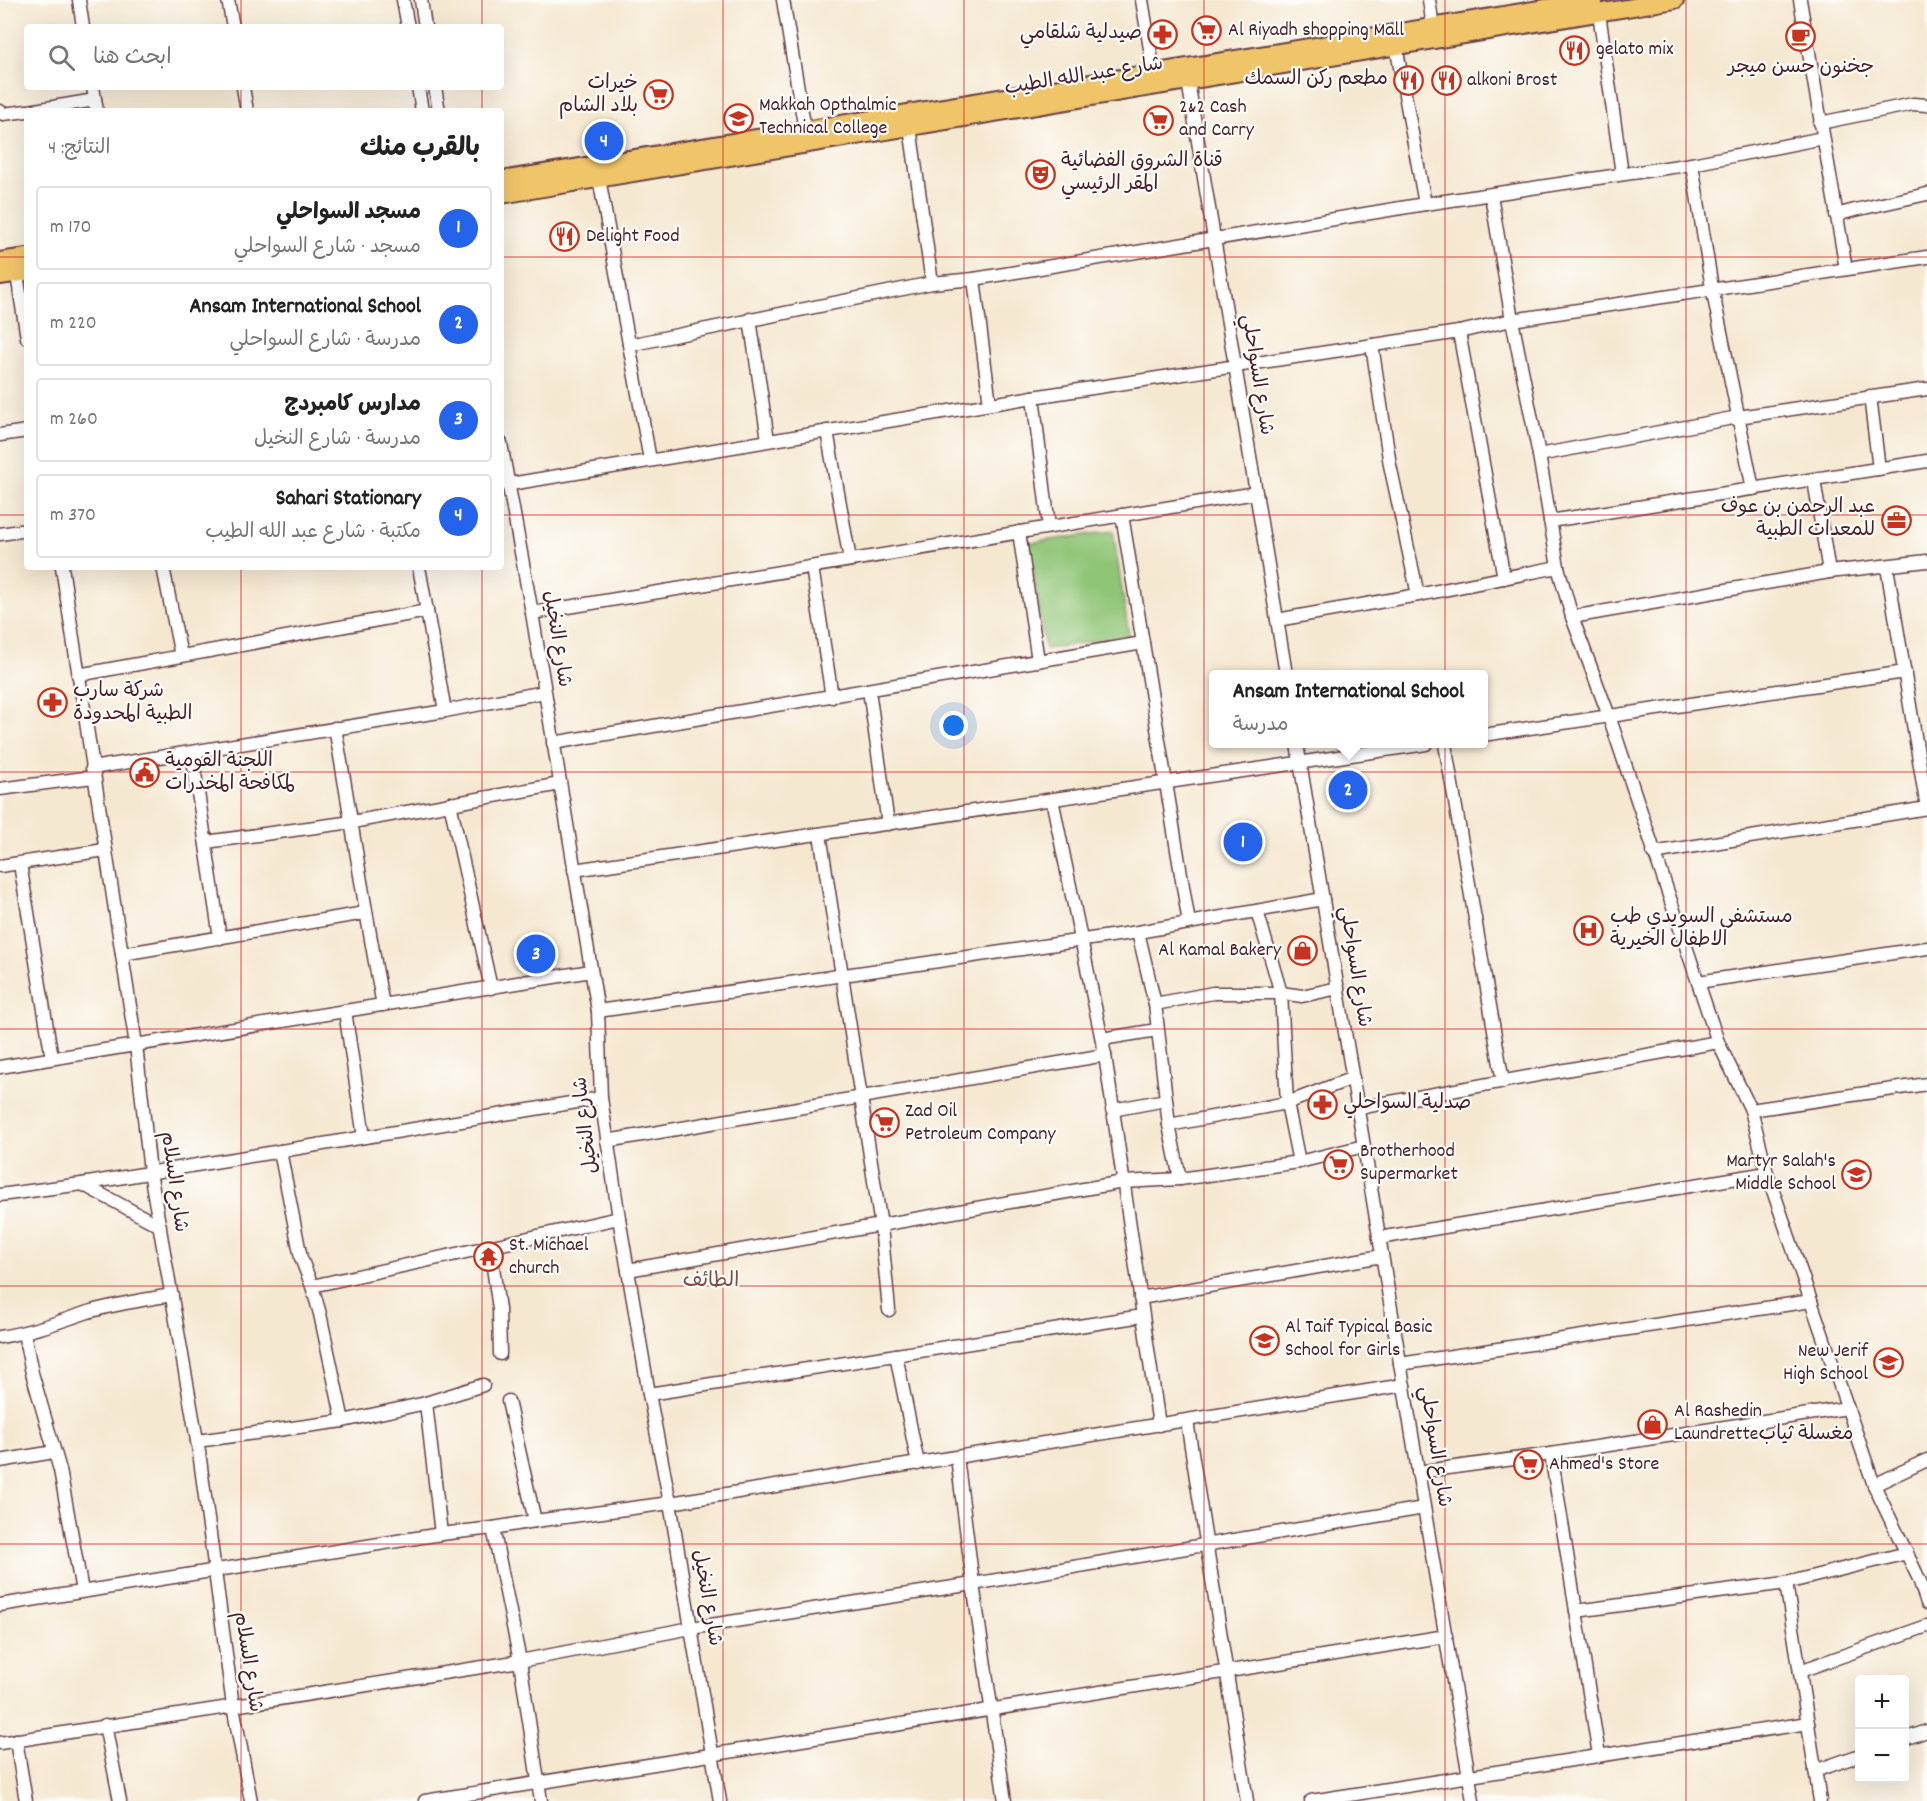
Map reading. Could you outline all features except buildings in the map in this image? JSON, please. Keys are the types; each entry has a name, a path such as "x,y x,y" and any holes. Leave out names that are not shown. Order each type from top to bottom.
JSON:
{"main road":[{"name":"شارع عبد الله الطيب","path":"1395,40 1434,27 1597,6 1675,0"},
{"name":"شارع عبد الله الطيب","path":"504,194 599,178 805,130 1187,75 1597,6"},
{"name":"شارع عبد الله الطيب","path":"504,180 910,127 1155,79"},
{"path":"0,276 17,264"}],"street":[{"path":"79,0 83,24"},
{"path":"228,0 232,24"},
{"path":"403,0 407,24"},
{"path":"421,0 425,24"},
{"path":"783,0 805,130"},
{"path":"1142,0 1155,79"},
{"path":"1429,0 1434,27"},
{"path":"1800,0 1846,269"},
{"path":"1597,6 1622,174"},
{"path":"1395,40 1425,204"},
{"name":"شارع السواحلي","path":"1187,75 1285,670"},
{"path":"69,108 96,106 93,90"},
{"path":"244,90 246,108"},
{"path":"418,90 422,108"},
{"path":"436,90 438,108"},
{"path":"1820,123 1913,104 1927,105"},
{"path":"0,111 3,114 24,111"},
{"path":"910,127 932,283"},
{"path":"628,345 932,283 974,279 1425,204 1692,164 1823,138"},
{"path":"1692,164 1712,288 1753,489"},
{"path":"599,178 650,460"},
{"path":"1836,215 1927,194"},
{"path":"1491,195 1558,567 1572,617 1609,716 1718,1042 1750,1110 1767,1173 1874,1485 1907,1553 1923,1578 1927,1603"},
{"path":"510,484 1033,397 1459,332 1512,320 1927,257"},
{"path":"17,264 24,316"},
{"path":"974,279 990,404"},
{"path":"750,319 768,440"},
{"path":"1459,332 1504,578"},
{"path":"1372,345 1390,465 1418,595"},
{"path":"1539,455 1738,417 1927,389"},
{"path":"1870,396 1879,469"},
{"path":"1033,397 1049,527"},
{"path":"0,435 24,431"},
{"path":"827,431 850,560"},
{"name":"شارع النخيل","path":"504,456 598,1011 601,1098 619,1218 714,1755 720,1801"},
{"path":"1550,521 1927,461"},
{"path":"1814,480 1829,572"},
{"path":"532,614 1256,493"},
{"path":"1122,515 1189,923"},
{"path":"0,534 24,530"},
{"path":"1019,532 1038,661"},
{"path":"1572,617 1829,572 1927,561"},
{"path":"812,567 832,697"},
{"path":"1277,620 1558,567"},
{"path":"1653,853 1927,808 1887,567"},
{"name":"شارع السلام","path":"62,570 136,1045 150,1173 197,1441 233,1706 251,1801"},
{"path":"164,570 181,656"},
{"path":"420,570 444,711"},
{"path":"78,675 427,611"},
{"path":"553,743 1143,643"},
{"path":"1488,734 1905,672"},
{"path":"869,690 888,824"},
{"path":"0,789 544,692"},
{"path":"335,728 352,822 364,913 383,1005"},
{"name":"شارع السواحلي","path":"1298,748 1473,1801"},
{"path":"574,870 1398,748"},
{"path":"1446,748 1503,1082"},
{"path":"192,753 220,938"},
{"path":"206,842 352,822 560,784"},
{"path":"1052,799 1105,1055 1159,1425"},
{"path":"450,803 491,987"},
{"path":"820,834 881,1226 889,1310"},
{"path":"0,866 105,850"},
{"path":"20,864 52,1058"},
{"path":"598,1011 1138,932 1323,899"},
{"path":"1257,911 1281,993 1287,1102 1299,1162"},
{"path":"122,954 364,913"},
{"path":"1138,932 1155,1004 1169,1125 1180,1179"},
{"path":"1698,982 1927,948"},
{"path":"0,1066 591,971"},
{"path":"1155,1004 1213,993 1281,993 1302,996 1338,988"},
{"path":"345,1011 364,1137"},
{"path":"1102,1039 1157,1030"},
{"path":"1358,1108 1718,1042"},
{"path":"607,1141 1105,1055"},
{"path":"1169,1125 1287,1102 1353,1078"},
{"path":"1750,1110 1927,1083"},
{"path":"0,1195 82,1184 601,1098"},
{"path":"1113,1110 1166,1100"},
{"path":"628,1270 1123,1182 1180,1179 1299,1162 1364,1146"},
{"path":"280,1150 301,1258 312,1286 343,1421"},
{"path":"1380,1238 1767,1173"},
{"path":"82,1184 160,1226"},
{"path":"312,1286 619,1218"},
{"path":"490,1246 499,1309 500,1354"},
{"path":"1140,1298 1382,1256"},
{"path":"0,1337 24,1334 130,1302 172,1295"},
{"path":"1400,1364 1811,1301"},
{"path":"649,1394 1142,1316"},
{"path":"24,1334 60,1470 82,1591"},
{"path":"896,1355 918,1464"},
{"path":"197,1441 343,1421 426,1403 483,1385"},
{"path":"0,1605 441,1534 670,1503 1404,1385"},
{"path":"508,1401 535,1521"},
{"path":"426,1403 441,1534"},
{"path":"1418,1472 1551,1454 1847,1408"},
{"path":"1187,1421 1247,1801"},
{"path":"0,1461 54,1452"},
{"path":"1551,1454 1599,1755"},
{"path":"957,1458 1005,1801"},
{"path":"1874,1485 1927,1460"},
{"path":"0,1743 520,1661 691,1628 973,1584 1424,1508"},
{"path":"493,1528 520,1661 541,1801"},
{"path":"1576,1611 1786,1583 1907,1553"},
{"path":"1786,1583 1820,1801"},
{"path":"1800,1671 1927,1626"},
{"path":"424,1801 1446,1636"},
{"path":"1311,1801 1808,1723"},
{"path":"105,1725 120,1801"},
{"path":"1909,1738 1927,1731"},
{"path":"16,1740 27,1801"},
{"path":"1815,1771 1855,1757"}],"green space":[{"path":"1113,531 1129,636 1045,649 1029,543"}],"place":[{"name":"Al Riyadh shopping Mall","path":"1207,31"},
{"name":"صيدلية شلقامي","path":"1163,34"},
{"name":"جخنون حسن ميجر","path":"1801,37"},
{"name":"gelato mix","path":"1575,50"},
{"name":"مطعم ركن السمك","path":"1409,80"},
{"name":"alkoni Brost","path":"1446,81"},
{"name":"خيرات بلاد الشام","path":"659,95"},
{"name":"Makkah Opthalmic Technical College","path":"738,118"},
{"name":"2&2 Cash and Carry","path":"1158,120"},
{"name":"Sahari Stationary","path":"604,141"},
{"name":"قناة الشروق الفضائية المقر الرئيسي","path":"1040,174"},
{"name":"Delight Food","path":"565,237"},
{"name":"عبد الرحمن بن عوف للمعدات الطبية","path":"1896,520"},
{"name":"شركة سارب الطبية المحدودة","path":"52,703"},
{"name":"اللجنة القومية لمكافحة المخدرات","path":"144,773"},
{"name":"Ansam International School","path":"1348,790"},
{"name":"مسجد السواحلي","path":"1243,842"},
{"name":"مستشفى السويدي طب الاطفال الخيرية","path":"1589,930"},
{"name":"Al Kamal Bakery","path":"1302,951"},
{"name":"مدارس كامبردج","path":"536,954"},
{"name":"صدلية السواحلي","path":"1322,1104"},
{"name":"Zad Oil Petroleum Company","path":"884,1123"},
{"name":"Brotherhood Supermarket","path":"1339,1164"},
{"name":"Martyr Salah's Middle School","path":"1857,1174"},
{"name":"St. Michael church","path":"488,1257"},
{"name":"Al Taif Typical Basic School for Girls","path":"1264,1340"},
{"name":"New Jerif High School","path":"1889,1363"},
{"name":"Al Rashedin Laundretteمغسلة ثياب","path":"1653,1424"},
{"name":"Ahmed's Store","path":"1528,1465"}],"district":[{"name":"الطائف","path":"711,1282"}]}
